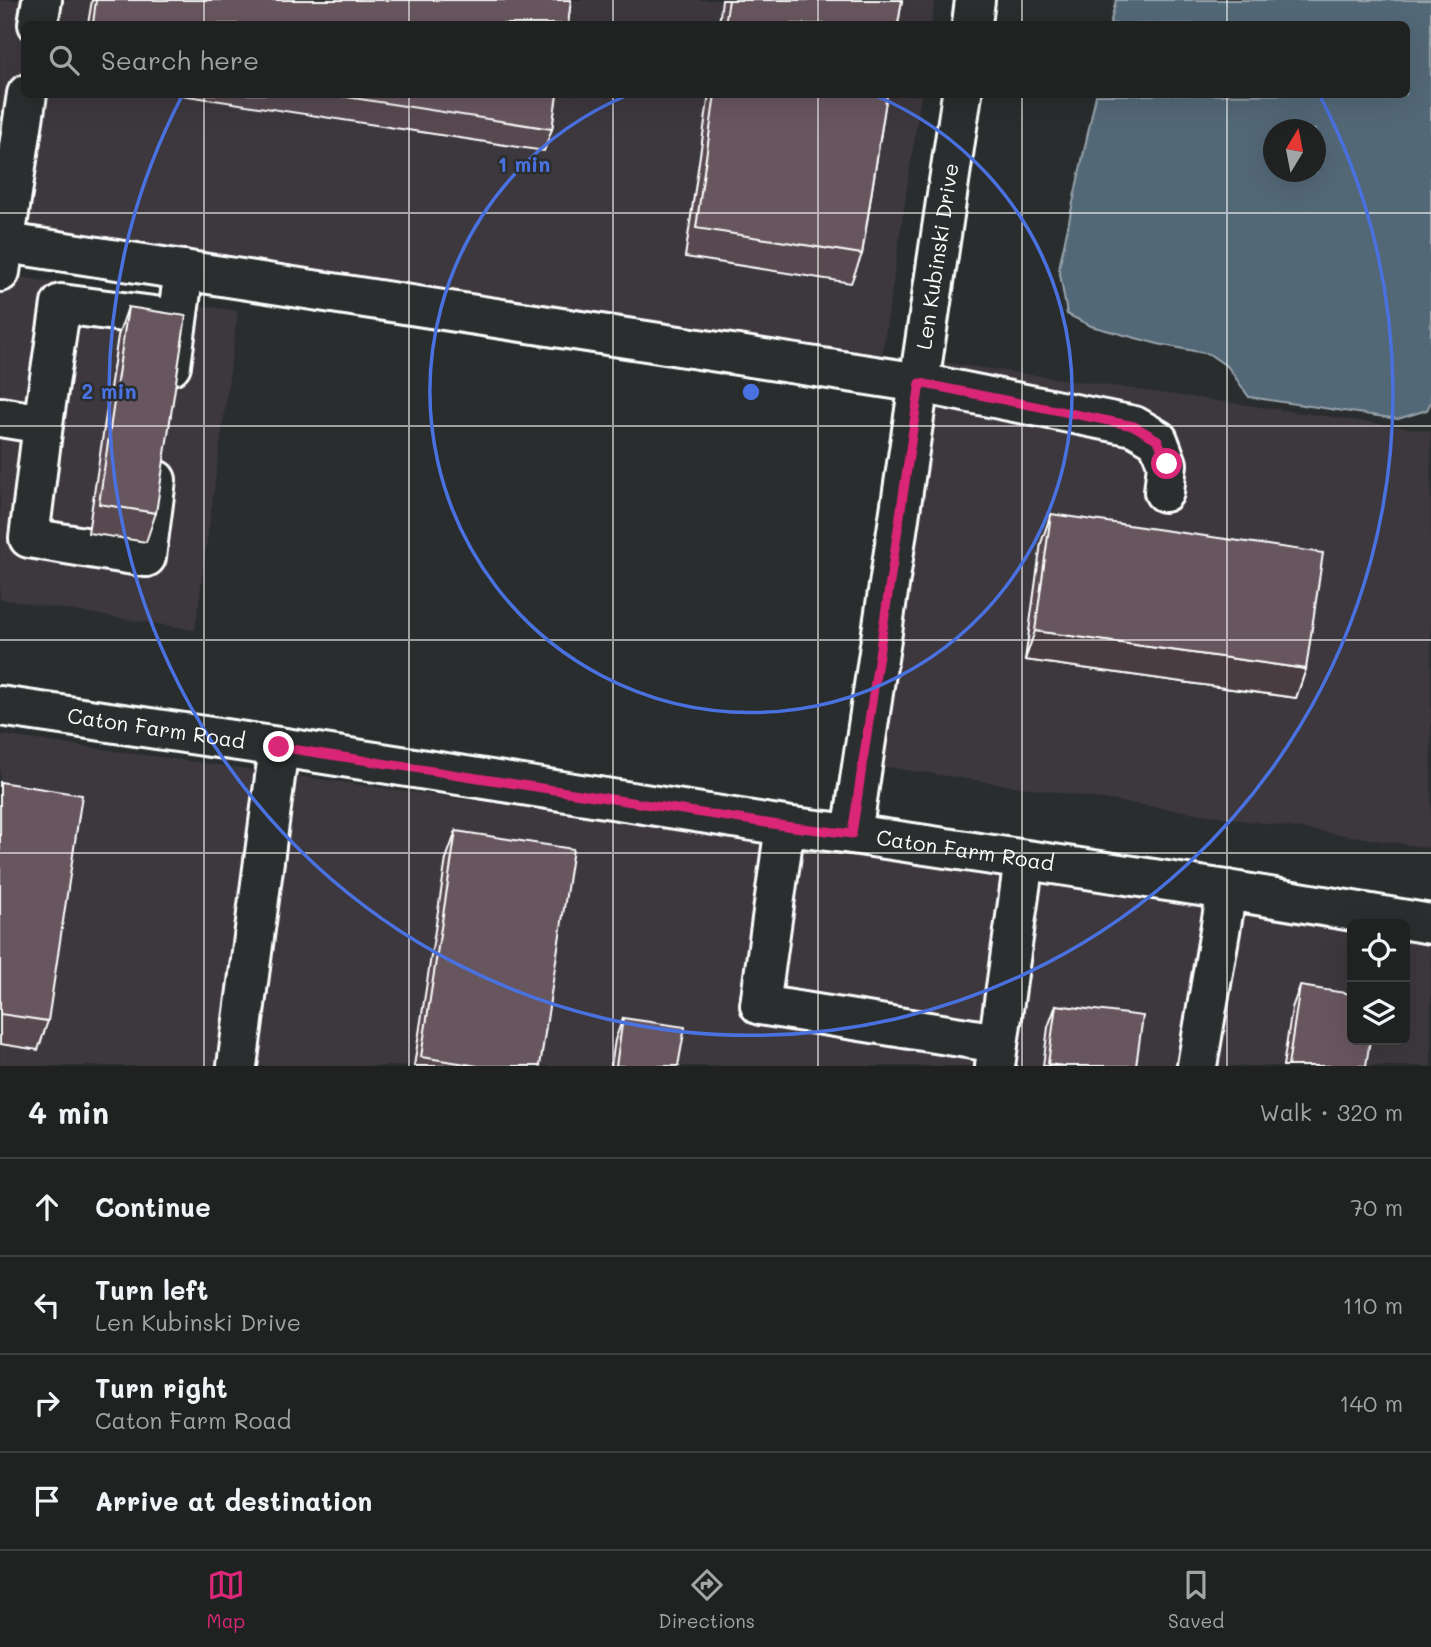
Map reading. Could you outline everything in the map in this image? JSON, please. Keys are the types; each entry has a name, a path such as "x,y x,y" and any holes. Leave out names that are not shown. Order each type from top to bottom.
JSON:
{"street":[{"path":"38,21 42,0"},
{"path":"972,21 975,0"},
{"path":"0,78 21,82"},
{"path":"26,98 8,161 2,253 184,270 920,383 1134,426 1158,440 1167,464 1164,492"},
{"name":"Len Kubinski Drive","path":"852,834 961,98"},
{"path":"167,398 184,270"},
{"path":"160,451 146,557 29,538 61,304 177,320"},
{"path":"0,417 43,424"},
{"name":"Caton Farm Road","path":"0,706 785,826 1227,890 1431,924"},
{"path":"237,1066 279,747"},
{"path":"785,826 760,1004 997,1054 1024,860"},
{"path":"1197,1066 1227,890"}],"shaded area":[{"path":"0,0 935,0 932,21 21,21 21,98 921,98 882,355 0,231"},
{"path":"0,274 238,311 195,630 0,599"},
{"path":"933,361 1431,431 1431,848 873,765"},
{"path":"0,735 599,818 1347,930 1347,1045 1410,1045 1410,939 1431,942 1431,1066 0,1066"}],"water":[{"path":"1116,0 1431,0 1431,402 1427,410 1398,419 1249,397 1228,367 1209,354 1091,326 1067,314 1059,268 1095,98 1410,98 1410,21 1111,21"}],"building":[{"path":"96,0 571,0 568,21 93,21"},
{"path":"729,0 902,0 898,21 726,21"},
{"path":"354,98 556,98 552,129"},
{"path":"714,98 886,98 862,254 696,228"},
{"path":"128,307 186,316 156,513 99,504"},
{"path":"1051,514 1323,553 1306,669 1035,631"},
{"path":"0,782 82,795 48,1021 0,1014"},
{"path":"456,831 573,849 540,1066 478,1066 421,1057"},
{"path":"1300,986 1347,993 1347,1045 1369,1045 1366,1066 1288,1066"},
{"path":"1056,1005 1143,1016 1136,1066 1048,1064"},
{"path":"623,1018 685,1027 678,1066 616,1066"}],"route":[{"path":"279,747 785,826 852,834 920,383 1134,426 1158,440 1167,464"}]}
